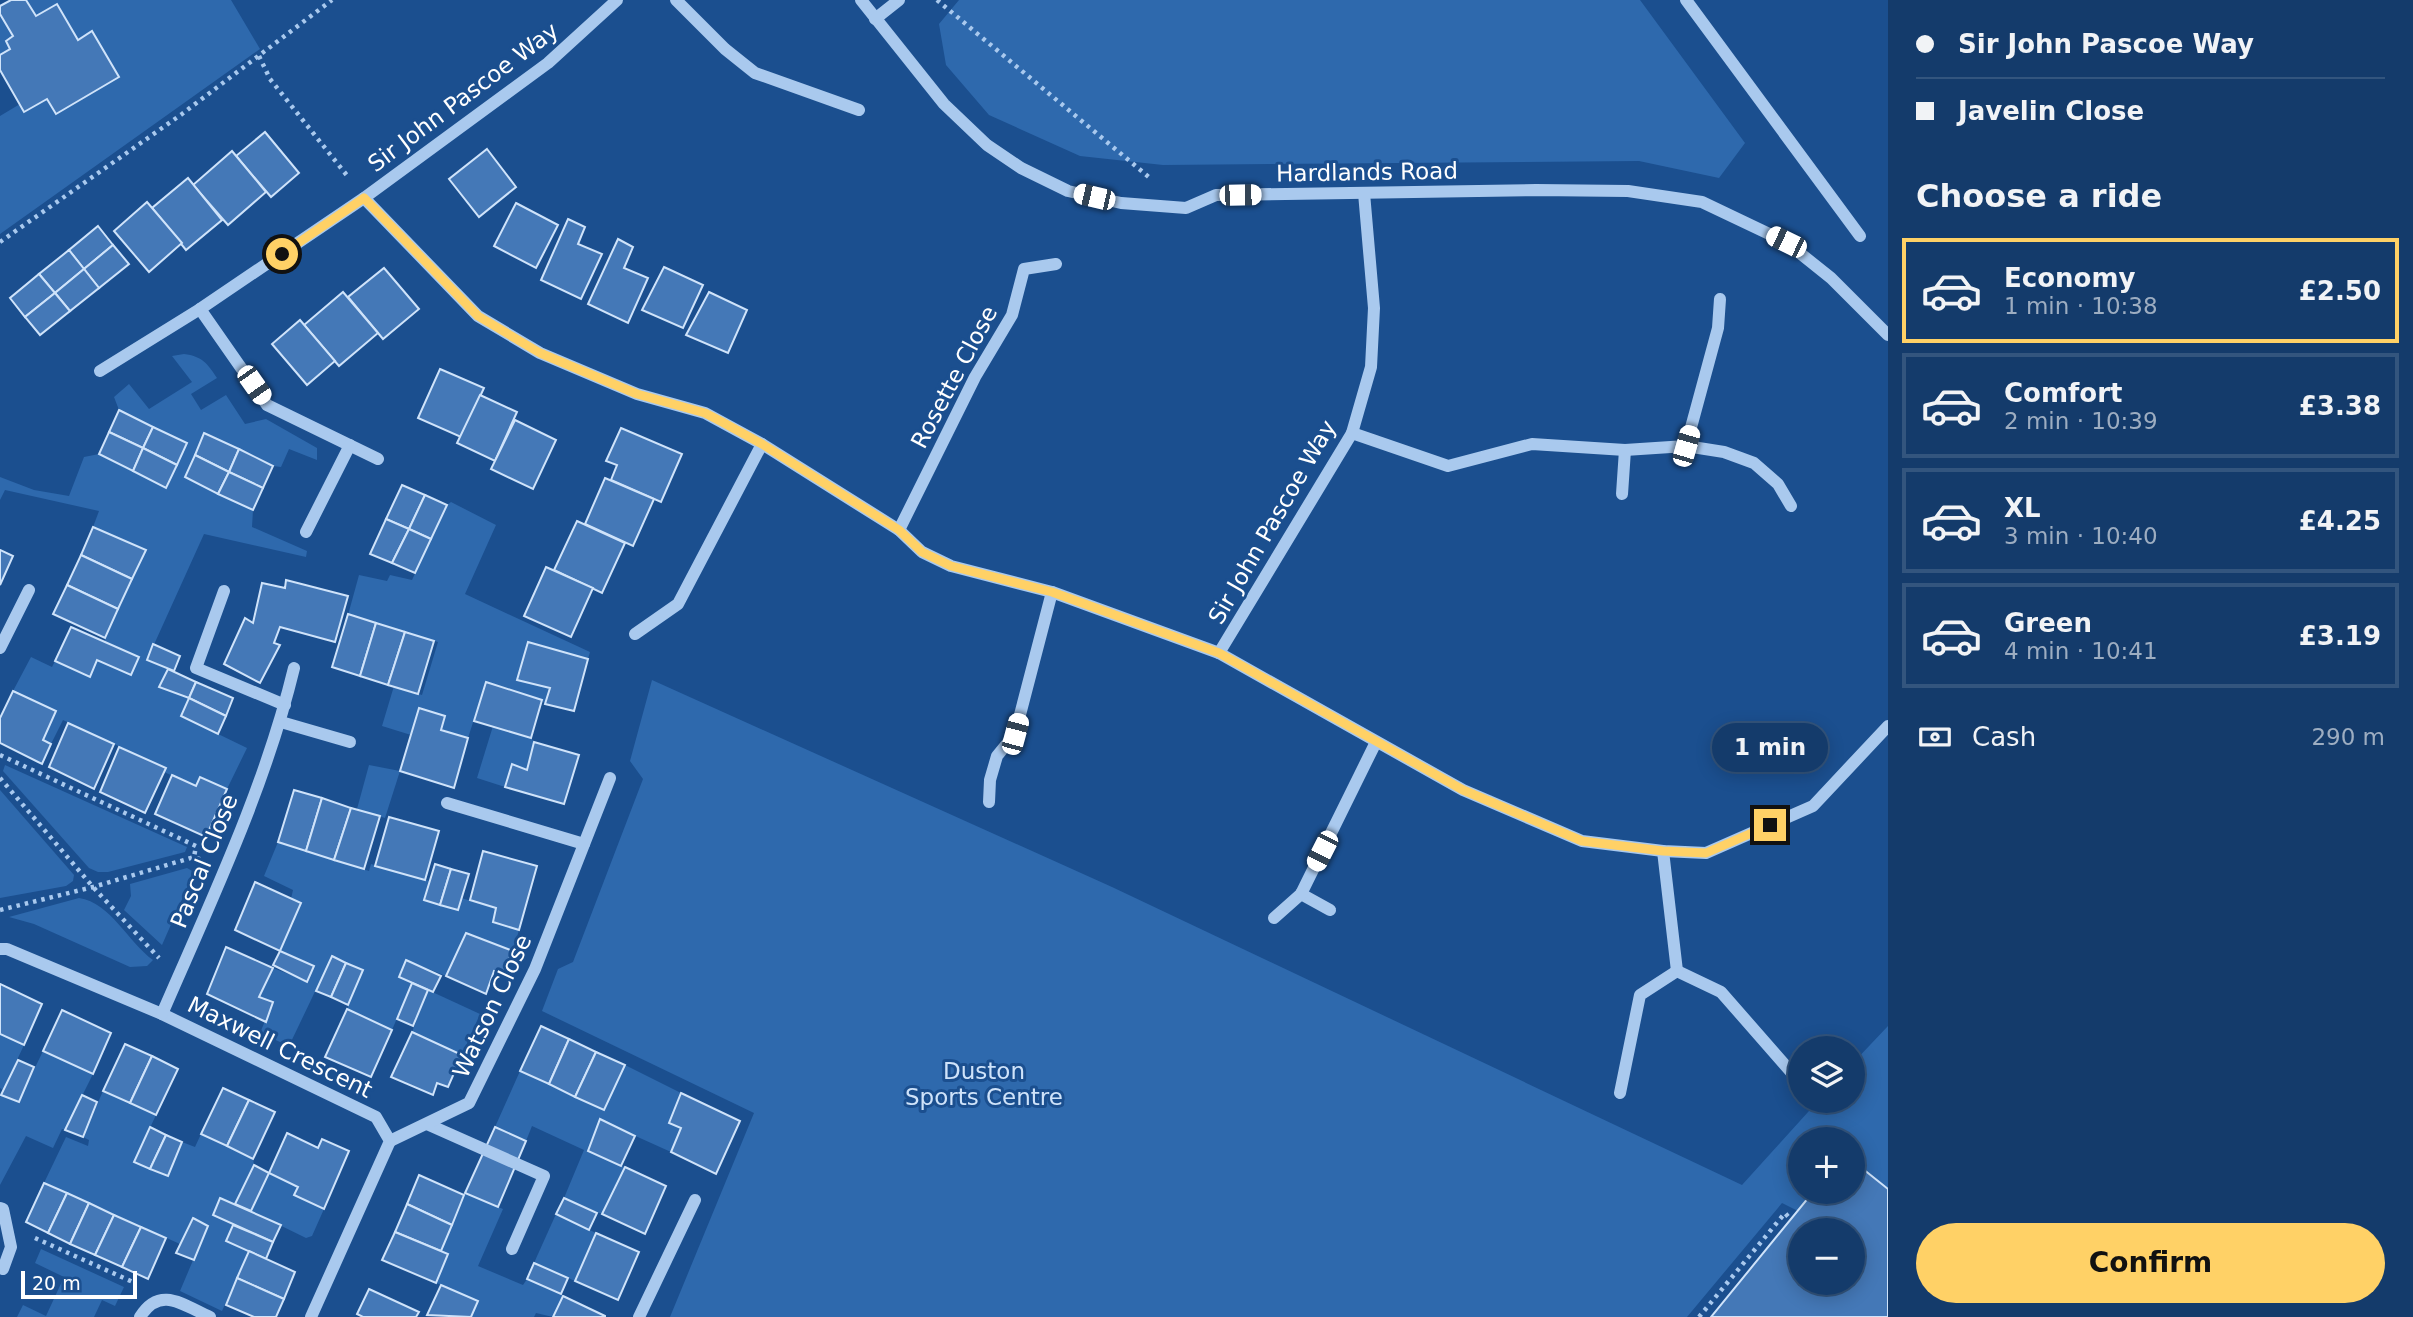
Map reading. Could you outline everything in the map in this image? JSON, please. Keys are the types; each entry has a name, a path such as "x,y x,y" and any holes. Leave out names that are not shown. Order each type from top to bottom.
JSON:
{"street":[{"name":"Sir John Pascoe Way","path":"100,371 200,309 364,198 548,62 617,0"},
{"path":"676,0 718,42 755,73 859,110"},
{"name":"Hardlands Road","path":"860,0 944,104 987,145 1021,168 1068,191 1121,203 1185,208 1216,195 1536,190 1628,191 1702,202 1786,242 1831,278 1888,334"},
{"path":"875,19 899,0"},
{"path":"1686,0 1860,236"},
{"name":"Sir John Pascoe Way","path":"364,198 478,316 540,353 637,394 705,413 762,444 899,530 922,552 951,566 1052,592 1219,653 1352,433 1371,367 1374,308 1364,193"},
{"name":"Rosette Close","path":"899,530 975,377 1012,315 1024,269 1056,264"},
{"path":"1686,446 1718,328 1720,299"},
{"path":"200,309 267,405 378,459"},
{"path":"1352,433 1448,466 1532,444 1625,450 1686,446 1724,452 1754,463 1778,484 1791,506"},
{"path":"635,634 678,604 762,444"},
{"path":"306,532 350,445"},
{"path":"1622,494 1625,450"},
{"path":"0,648 29,590"},
{"path":"224,591 196,668 285,705"},
{"path":"989,802 993,768 997,756 1015,734 1052,592"},
{"path":"1219,653 1463,790 1582,841 1663,851 1706,853 1813,806 1888,726"},
{"name":"Pascal Close","path":"162,1014 226,869 281,722 294,668"},
{"path":"281,722 349,742"},
{"path":"1274,918 1301,894 1376,742"},
{"name":"Watson Close","path":"390,1141 469,1103 536,969 610,778"},
{"path":"447,803 584,844"},
{"path":"1663,851 1677,971"},
{"path":"1301,894 1330,910"},
{"name":"Maxwell Crescent","path":"0,949 7,948 162,1014 376,1117 390,1141"},
{"path":"1677,971 1721,992 1788,1069"},
{"path":"1620,1093 1640,995 1677,971"},
{"path":"427,1124 544,1176 512,1249"},
{"path":"311,1317 390,1141"},
{"path":"639,1317 695,1200"},
{"path":"0,1208 3,1209 10,1247 3,1269"},
{"path":"140,1317 148,1304 158,1299 168,1299 210,1317"}],"path":[{"path":"0,242 260,56 332,0"},
{"path":"937,0 1185,208"},
{"path":"260,56 270,79 364,198"},
{"path":"0,755 196,846 194,857"},
{"path":"0,778 93,887 178,978"},
{"path":"0,910 93,887 194,857 226,869"},
{"path":"1699,1317 1785,1213 1789,1218"},
{"path":"6,1225 153,1291 158,1299"}],"green space":[{"path":"26,0 231,0 260,49 0,234 0,116 20,104 25,112 47,99 56,114 119,77 92,31 78,40 57,4 36,16"},
{"path":"959,0 1640,0 1745,143 1719,178 1639,161 1163,165 1080,156 989,115 946,65 939,24"},
{"path":"0,14 13,36 6,41 10,49 0,55"},
{"path":"184,354 204,362 217,378 191,394 201,410 226,395 245,424 266,419 317,448 317,460 289,449 281,467 273,466 205,433 185,477 253,510 252,527 307,551 306,557 204,534 147,660 168,669 159,687 189,698 181,716 247,748 227,789 201,777 196,786 164,772 165,768 63,720 51,744 43,740 55,711 13,691 31,657 52,667 55,661 90,676 97,660 131,675 138,657 104,642 145,550 93,527 99,511 5,490 0,500 0,477 34,490 69,496 84,457 99,454 167,487 186,443 119,410 114,397 129,384 149,409 192,382 172,356"},
{"path":"451,502 496,525 465,594 590,652 588,659 528,642 517,680 550,688 545,704 542,700 486,682 468,738 441,730 445,716 419,708 411,735 382,726 394,686 422,695 438,642 348,615 359,575 387,581 390,575 412,580 447,505"},
{"name":"Duston Sports Centre","path":"652,680 1112,887 1742,1185 1788,1134 1788,1204 1804,1204 1798,1211 1782,1203 1687,1317 670,1317 754,1113 542,1011 558,969 573,962 643,779 630,761"},
{"path":"493,726 531,738 534,742 527,770 512,764 505,787 477,778"},
{"path":"5,765 187,847 185,852 108,872 89,868 3,771"},
{"path":"369,765 400,771 385,818 357,809"},
{"path":"0,790 74,875 73,881 66,886 0,898"},
{"path":"278,842 369,871 371,864 430,881 424,900 457,910 461,898 496,908 493,922 519,930 513,951 466,933 446,976 406,960 399,977 412,983 392,1030 347,1009 363,970 332,956 289,1046 260,1033 273,1002 259,997 273,968 307,981 314,966 280,951 301,904 291,899 293,890 264,876"},
{"path":"187,868 194,872 162,945 124,910 131,896 130,884"},
{"path":"79,898 101,907 153,960 147,966 130,967 34,924 9,917"},
{"path":"428,990 480,1014 462,1055 412,1032"},
{"name":"Duston Sports Centre","path":"1888,1026 1888,1189 1865,1171 1865,1127 1794,1127 1807,1113 1865,1113 1865,1050"},
{"path":"0,1034 24,1045 3,1090 0,1088"},
{"path":"43,1051 93,1074 53,1148 26,1136 0,1185 0,1097 1,1095 19,1101"},
{"path":"625,1065 681,1093 681,1128 671,1152 600,1120 588,1151 625,1167 602,1214 564,1198 584,1150 532,1126 526,1141 495,1127 520,1071 604,1110"},
{"path":"103,1091 156,1115 134,1162 168,1176 182,1142 195,1147 201,1134 253,1159 254,1165 235,1204 220,1198 213,1214 233,1225 227,1241 249,1251 222,1311 180,1291 208,1225 192,1219 180,1244 44,1183 66,1137 88,1146 89,1140 83,1137"},
{"path":"269,1173 298,1187 294,1195 324,1209 312,1236 306,1238 251,1211"},
{"path":"465,1193 503,1209 478,1266 523,1285 527,1279 561,1294 563,1296 553,1317 536,1313 534,1317 471,1317 478,1301 436,1283 448,1254 441,1251"},
{"path":"556,1214 596,1233 575,1281 534,1263"},
{"path":"41,1249 124,1287 115,1306 102,1300 94,1317 17,1317 23,1305 46,1316 64,1277 35,1263"}],"building":[{"path":"11,0 26,0 36,16 57,4 78,40 92,31 119,77 56,114 47,99 24,112 0,70 0,55 10,49 6,41 13,36 0,14 0,6"},
{"path":"265,132 299,173 271,197 236,156"},
{"path":"487,149 516,187 479,217 449,179"},
{"path":"232,151 266,192 228,225 193,185"},
{"path":"188,178 222,220 186,250 152,208"},
{"path":"147,202 182,243 149,272 114,231"},
{"path":"516,203 558,225 536,268 494,246"},
{"path":"568,219 585,227 578,244 602,254 581,299 541,280"},
{"path":"98,226 113,245 84,269 69,250"},
{"path":"618,239 633,247 624,268 648,278 628,323 588,304"},
{"path":"113,245 129,264 99,288 84,269"},
{"path":"69,250 84,269 55,293 39,274"},
{"path":"664,267 703,285 683,328 642,310"},
{"path":"384,268 419,309 383,339 348,297"},
{"path":"84,269 99,288 70,311 55,293"},
{"path":"39,274 55,293 25,317 10,298"},
{"path":"343,292 378,333 339,366 304,325"},
{"path":"709,292 747,310 728,353 686,335"},
{"path":"55,293 70,311 40,335 25,317"},
{"path":"300,320 335,361 307,385 272,344"},
{"path":"440,369 484,388 461,437 418,418"},
{"path":"480,395 517,412 495,461 457,443"},
{"path":"119,410 153,427 143,448 109,432"},
{"path":"515,420 556,440 533,489 491,469"},
{"path":"153,427 187,443 177,465 143,448"},
{"path":"621,428 682,454 661,502 611,480 617,465 606,461"},
{"path":"109,432 143,448 133,471 99,454"},
{"path":"204,433 239,449 229,472 195,455"},
{"path":"143,448 177,465 166,488 133,471"},
{"path":"239,449 273,466 263,488 229,472"},
{"path":"195,455 229,472 218,494 185,477"},
{"path":"229,472 263,488 253,510 218,494"},
{"path":"605,478 654,499 633,546 585,524"},
{"path":"402,485 425,495 409,529 386,519"},
{"path":"425,495 447,505 431,539 409,529"},
{"path":"386,519 409,529 392,563 370,554"},
{"path":"577,521 625,543 602,593 554,570"},
{"path":"93,527 146,550 132,579 81,555"},
{"path":"409,529 431,539 415,573 392,563"},
{"path":"0,550 13,556 0,585"},
{"path":"81,555 132,579 118,609 67,585"},
{"path":"546,567 593,588 571,637 524,616"},
{"path":"286,580 348,596 335,642 280,627 274,643 280,645 260,683 224,664 245,618 253,623 262,583 285,588"},
{"path":"67,585 118,609 105,638 53,614"},
{"path":"348,614 376,623 360,676 332,667"},
{"path":"376,623 405,632 388,685 360,676"},
{"path":"71,627 139,657 131,675 97,660 90,677 55,661"},
{"path":"405,632 434,641 418,694 388,685"},
{"path":"528,642 588,659 574,711 545,704 550,688 517,680"},
{"path":"153,644 180,656 174,671 147,660"},
{"path":"168,669 196,682 189,698 159,687"},
{"path":"196,682 233,698 226,716 189,698"},
{"path":"486,682 542,700 531,738 474,721"},
{"path":"13,691 56,711 43,740 51,744 42,764 0,743 0,718"},
{"path":"189,698 226,716 218,734 181,716"},
{"path":"419,708 445,716 441,730 468,738 454,788 400,771"},
{"path":"68,723 114,744 94,789 49,767"},
{"path":"534,742 579,755 564,804 505,787 512,764 527,770"},
{"path":"119,747 166,768 145,813 100,792"},
{"path":"172,775 196,786 200,777 227,789 206,837 155,814"},
{"path":"294,790 322,798 306,851 278,842"},
{"path":"322,798 351,808 334,860 306,851"},
{"path":"351,808 380,816 364,869 334,860"},
{"path":"389,817 439,831 425,880 375,866"},
{"path":"483,851 537,866 519,930 493,922 496,908 470,900"},
{"path":"435,864 451,869 440,905 424,900"},
{"path":"451,869 469,874 458,910 440,905"},
{"path":"255,882 301,903 280,951 235,930"},
{"path":"466,933 513,951 502,974 494,971 486,994 446,976"},
{"path":"226,947 273,968 259,997 273,1002 266,1022 207,994"},
{"path":"280,951 314,966 307,982 273,965"},
{"path":"332,956 346,963 331,997 316,991"},
{"path":"406,960 441,976 433,992 399,977"},
{"path":"346,963 363,970 348,1005 331,997"},
{"path":"412,983 428,990 413,1026 397,1019"},
{"path":"0,984 42,1004 24,1045 0,1034"},
{"path":"347,1009 392,1030 371,1077 325,1057"},
{"path":"62,1010 111,1033 93,1074 43,1051"},
{"path":"541,1026 569,1039 549,1084 520,1071"},
{"path":"412,1032 462,1055 448,1087 437,1083 433,1095 391,1077"},
{"path":"569,1039 596,1052 575,1097 549,1084"},
{"path":"125,1044 152,1056 130,1103 103,1091"},
{"path":"596,1052 625,1065 604,1110 575,1097"},
{"path":"152,1056 178,1069 156,1115 130,1103"},
{"path":"18,1060 34,1067 19,1102 1,1095"},
{"path":"223,1088 249,1100 227,1146 201,1134"},
{"path":"681,1093 740,1121 716,1174 671,1152 681,1128 669,1123"},
{"path":"82,1095 97,1102 83,1137 65,1130"},
{"path":"249,1100 275,1112 253,1159 227,1146"},
{"path":"600,1119 635,1136 621,1166 588,1151"},
{"path":"150,1127 166,1135 150,1169 134,1162"},
{"path":"495,1127 526,1141 498,1207 465,1193"},
{"path":"287,1133 318,1148 322,1139 349,1151 324,1209 294,1195 298,1187 269,1173"},
{"path":"166,1135 182,1142 168,1176 150,1169"},
{"path":"254,1165 269,1173 251,1211 235,1204"},
{"path":"625,1167 666,1186 645,1234 602,1214"},
{"path":"1865,1171 1888,1189 1888,1317 1711,1317 1788,1223 1788,1295 1865,1295 1865,1218 1792,1218 1803,1204 1865,1204"},
{"path":"419,1175 464,1195 452,1225 407,1204"},
{"path":"44,1183 67,1193 48,1233 26,1222"},
{"path":"67,1193 89,1203 70,1244 48,1233"},
{"path":"220,1198 281,1225 273,1242 213,1215"},
{"path":"564,1198 597,1213 589,1230 556,1214"},
{"path":"89,1203 114,1215 95,1255 70,1244"},
{"path":"407,1204 452,1225 441,1251 395,1232"},
{"path":"114,1215 141,1227 122,1267 95,1255"},
{"path":"193,1218 208,1226 194,1260 176,1253"},
{"path":"233,1225 273,1242 266,1259 226,1241"},
{"path":"141,1227 166,1238 148,1279 122,1267"},
{"path":"395,1232 448,1254 436,1283 382,1260"},
{"path":"596,1233 639,1252 618,1300 575,1281"},
{"path":"249,1251 295,1272 284,1299 237,1278"},
{"path":"534,1263 568,1278 561,1294 527,1279"},
{"path":"237,1278 284,1299 276,1317 254,1317 226,1305"},
{"path":"441,1285 478,1301 471,1317 427,1315"},
{"path":"369,1289 419,1312 416,1317 363,1317 357,1314"},
{"path":"563,1296 605,1316 605,1317 553,1317"}],"route":[{"path":"282,254 364,198 478,316 540,353 637,394 705,413 762,444 899,530 922,552 951,566 1052,592 1219,653 1463,790 1582,841 1663,851 1706,853 1770,825"}]}
